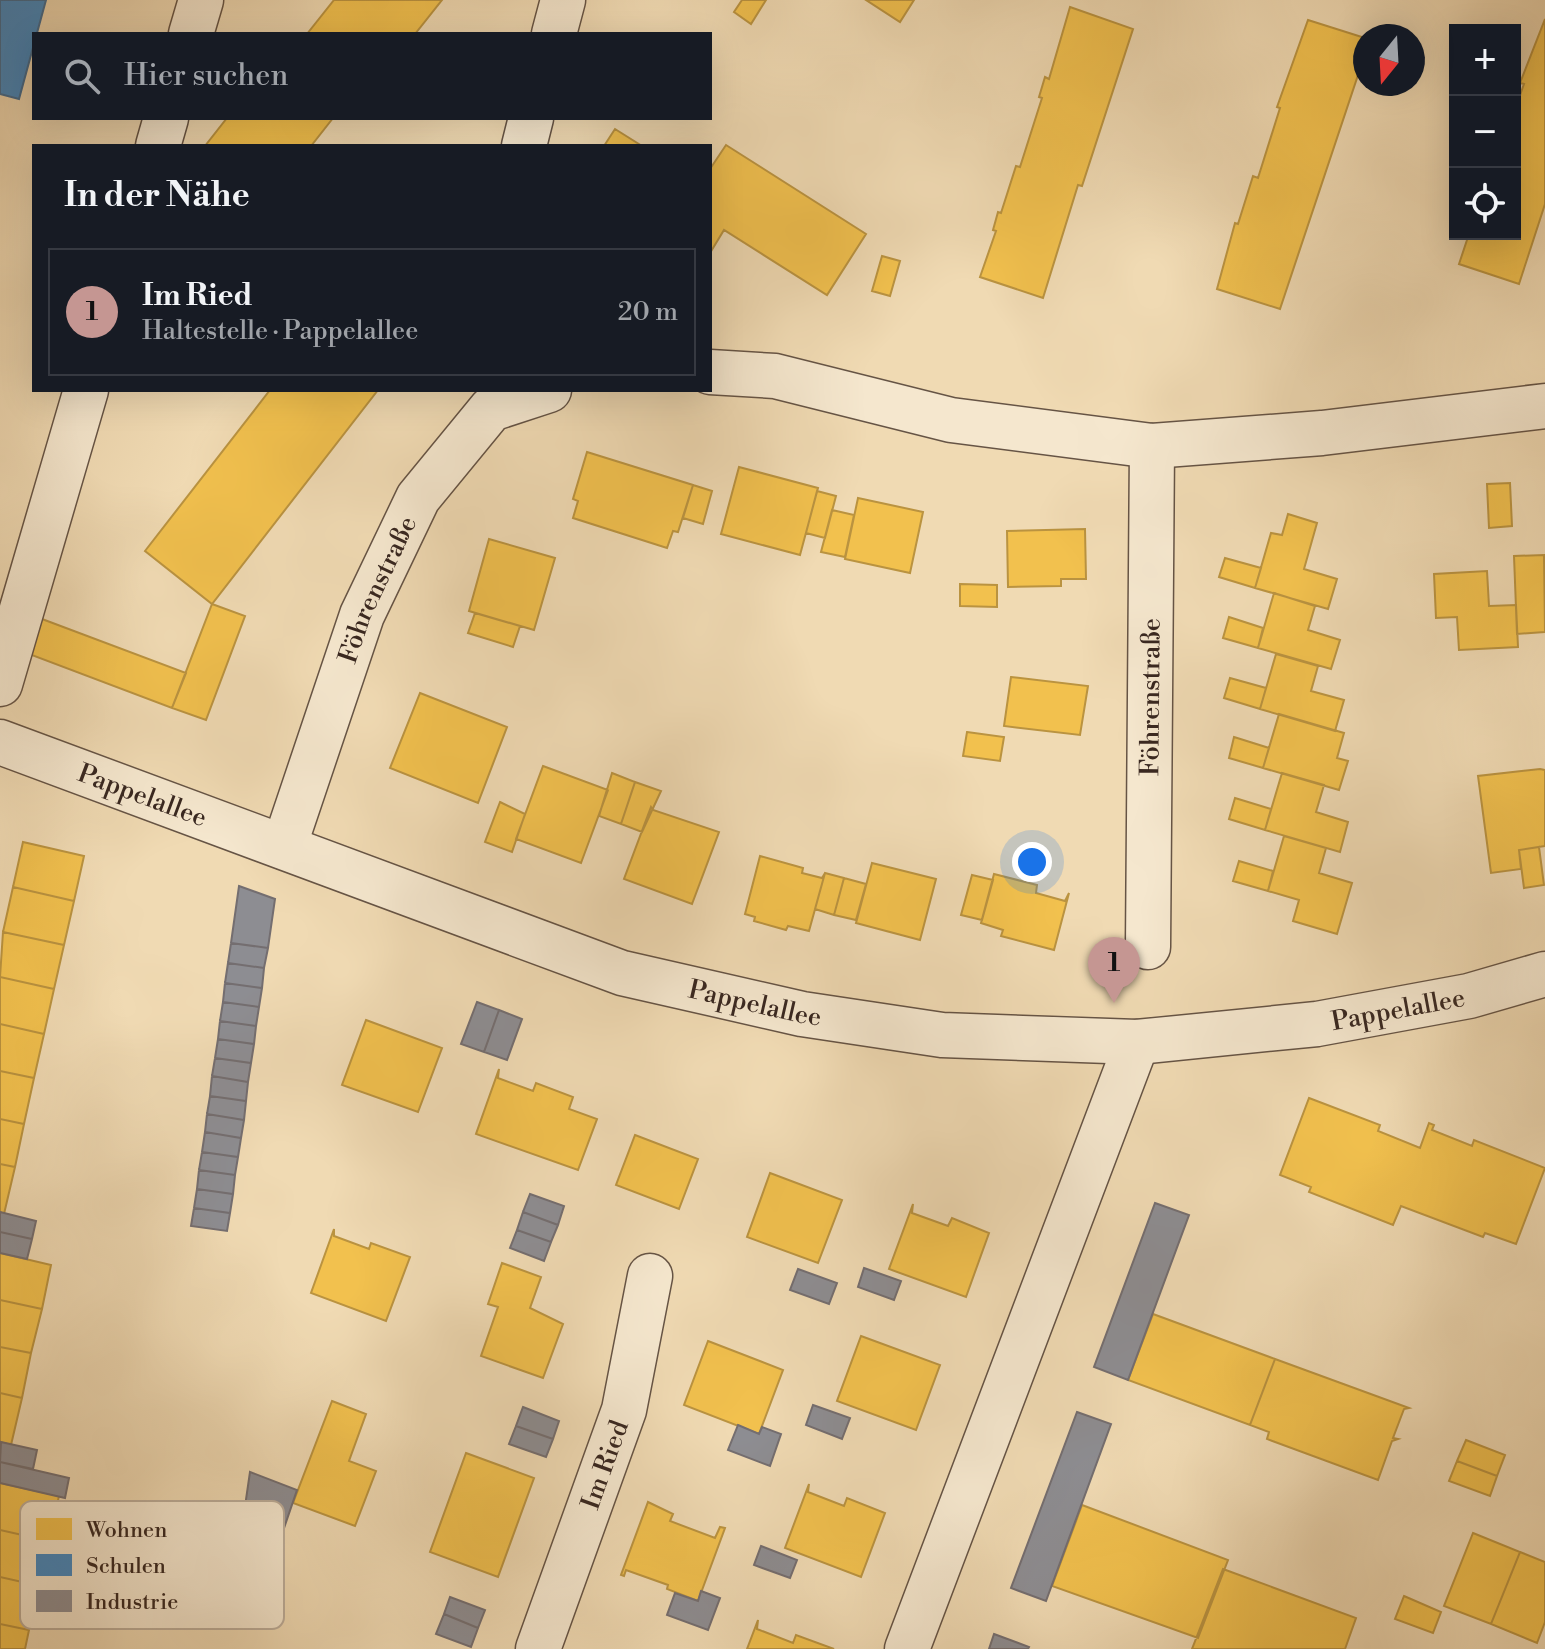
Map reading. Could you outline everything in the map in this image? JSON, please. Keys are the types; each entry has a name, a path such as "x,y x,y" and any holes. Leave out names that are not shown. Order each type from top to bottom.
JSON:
{"street":[{"path":"192,32 201,0"},
{"path":"555,32 563,0"},
{"path":"159,144 165,120"},
{"path":"524,144 530,120"},
{"path":"712,372 775,376 951,420 1152,446 1322,433 1545,406"},
{"path":"0,684 85,392"},
{"name":"Föhrenstraße","path":"284,847 362,615 418,498 486,400 536,392"},
{"name":"Föhrenstraße","path":"1148,947 1152,446"},
{"name":"Pappelallee","path":"0,742 622,973 802,1014 942,1035 1137,1042 1317,1024 1469,996 1545,974"},
{"path":"907,1649 1137,1042"},
{"name":"Im Ried","path":"538,1649 624,1410 650,1276"}],"building: Wohnen":[{"path":"334,0 442,0 417,32 309,32"},
{"path":"742,0 766,0 751,24 734,12"},
{"path":"866,0 914,0 900,22"},
{"path":"1070,7 1133,29 1082,186 1078,185 1043,298 980,277 996,231 993,230 998,212 1001,213 1016,166 1020,167 1042,98 1039,97 1045,77 1049,79"},
{"path":"1545,19 1545,204 1519,284 1459,264 1467,240 1521,240 1521,92 1524,84 1521,80"},
{"path":"1308,20 1353,34 1353,90 1280,309 1217,289 1235,223 1238,224 1253,176 1258,178 1280,108 1277,107"},
{"path":"225,120 331,120 313,144 207,144"},
{"path":"615,129 639,144 605,144"},
{"path":"726,145 866,234 827,295 724,230 712,250 712,166"},
{"path":"882,256 900,261 890,296 872,291"},
{"path":"268,392 376,392 212,604 145,551"},
{"path":"587,452 693,485 678,532 673,531 667,548 573,518 578,501 573,499"},
{"path":"739,467 818,488 800,555 721,534"},
{"path":"1510,483 1512,526 1489,528 1487,484"},
{"path":"693,485 712,491 703,524 683,518"},
{"path":"817,491 836,496 825,538 806,533"},
{"path":"858,498 923,512 910,573 845,559"},
{"path":"832,510 854,515 845,557 821,552"},
{"path":"1288,514 1317,523 1304,569 1337,579 1328,609 1255,588 1271,533 1282,535"},
{"path":"1085,529 1086,579 1061,579 1061,586 1008,587 1007,531"},
{"path":"489,539 555,558 534,630 469,611"},
{"path":"1544,555 1545,632 1517,634 1514,556"},
{"path":"1225,558 1261,568 1255,588 1219,577"},
{"path":"1487,571 1489,606 1516,605 1518,647 1459,650 1457,617 1436,618 1434,574"},
{"path":"960,584 997,585 997,607 960,606"},
{"path":"1274,593 1315,606 1308,630 1340,640 1331,669 1258,648"},
{"path":"212,604 245,616 206,720 172,708"},
{"path":"475,613 520,626 513,647 468,633"},
{"path":"1229,617 1263,628 1258,648 1223,638"},
{"path":"42,619 186,673 172,708 29,654"},
{"path":"1276,654 1318,666 1311,691 1344,700 1335,731 1260,709"},
{"path":"1011,677 1088,686 1080,735 1004,726"},
{"path":"1230,678 1266,688 1260,709 1224,698"},
{"path":"420,693 507,727 478,803 390,768"},
{"path":"1279,714 1344,733 1337,758 1348,761 1339,790 1263,768"},
{"path":"967,732 1004,737 1000,761 963,756"},
{"path":"1234,737 1269,748 1263,768 1229,758"},
{"path":"543,766 608,790 581,863 516,839"},
{"path":"1545,770 1545,846 1519,850 1521,869 1491,873 1478,776"},
{"path":"612,773 635,782 621,824 599,816"},
{"path":"1282,773 1324,785 1316,812 1348,822 1340,852 1265,830"},
{"path":"635,782 661,791 642,832 621,824"},
{"path":"1235,798 1271,809 1265,830 1229,819"},
{"path":"500,802 525,814 512,852 485,842"},
{"path":"651,807 719,832 692,904 624,879"},
{"path":"1284,836 1326,848 1319,873 1352,883 1337,934 1293,921 1299,900 1268,891"},
{"path":"23,842 84,856 74,901 13,887"},
{"path":"1539,847 1544,885 1524,888 1519,850"},
{"path":"760,856 803,868 802,873 822,878 825,873 809,931 788,926 786,930 754,921 755,917 745,914"},
{"path":"1239,861 1273,871 1268,891 1233,881"},
{"path":"872,863 936,879 920,940 856,923"},
{"path":"825,873 844,878 834,915 815,909"},
{"path":"994,874 1037,885 1036,893 1065,901 1069,893 1054,950 1001,936 1003,930 981,923"},
{"path":"972,875 993,880 982,920 961,915"},
{"path":"844,878 866,884 856,920 834,915"},
{"path":"13,887 74,901 64,945 3,932"},
{"path":"3,932 64,945 54,989 0,977"},
{"path":"0,977 54,989 44,1034 0,1024"},
{"path":"366,1020 442,1048 418,1112 342,1085"},
{"path":"0,1024 44,1034 34,1078 0,1071"},
{"path":"499,1069 498,1078 533,1091 536,1083 573,1097 569,1109 597,1119 578,1170 476,1134"},
{"path":"0,1071 34,1078 24,1124 0,1119"},
{"path":"1309,1098 1380,1125 1378,1131 1420,1148 1429,1123 1434,1125 1432,1130 1472,1146 1474,1140 1545,1168 1516,1244 1485,1233 1483,1237 1401,1206 1393,1225 1309,1192 1311,1187 1280,1175"},
{"path":"0,1119 24,1124 15,1167 0,1164"},
{"path":"635,1135 698,1159 679,1209 616,1185"},
{"path":"0,1164 15,1167 4,1214 0,1212"},
{"path":"770,1173 842,1200 818,1263 747,1237"},
{"path":"913,1204 912,1213 948,1226 952,1218 989,1233 966,1297 889,1269"},
{"path":"334,1229 334,1236 369,1249 371,1243 410,1257 386,1321 311,1293"},
{"path":"0,1253 51,1265 42,1309 0,1300"},
{"path":"502,1263 541,1277 530,1308 563,1324 543,1378 481,1356 498,1307 488,1304"},
{"path":"0,1300 42,1309 31,1353 0,1347"},
{"path":"1153,1314 1275,1359 1250,1425 1128,1380"},
{"path":"861,1336 940,1365 916,1430 837,1401"},
{"path":"708,1341 783,1370 759,1434 684,1405"},
{"path":"0,1347 31,1353 22,1398 0,1393"},
{"path":"1275,1359 1409,1408 1404,1409 1393,1438 1398,1439 1392,1441 1378,1480 1267,1439 1269,1432 1250,1425"},
{"path":"0,1393 22,1398 11,1445 0,1442"},
{"path":"332,1401 366,1414 349,1461 376,1471 355,1526 293,1503"},
{"path":"1466,1440 1505,1455 1497,1476 1457,1461"},
{"path":"466,1453 534,1478 498,1577 430,1552"},
{"path":"1457,1461 1497,1476 1490,1496 1449,1481"},
{"path":"0,1483 59,1496 58,1501 20,1501 20,1534 0,1530"},
{"path":"809,1484 808,1492 844,1506 847,1498 885,1513 861,1577 785,1548"},
{"path":"648,1502 673,1514 670,1521 715,1538 720,1527 725,1528 698,1601 667,1589 668,1585 626,1570 624,1576 621,1575"},
{"path":"1082,1505 1228,1560 1198,1638 1052,1586"},
{"path":"0,1530 20,1534 20,1582 0,1577"},
{"path":"1473,1533 1520,1552 1491,1624 1444,1606"},
{"path":"1520,1552 1545,1562 1545,1622 1537,1643 1491,1624"},
{"path":"1223,1569 1356,1618 1345,1649 1192,1649"},
{"path":"0,1577 20,1582 20,1628 0,1624"},
{"path":"1404,1596 1441,1612 1433,1633 1395,1619"},
{"path":"758,1620 757,1629 793,1643 796,1635 834,1649 747,1649"},
{"path":"0,1624 29,1630 25,1649 0,1649"}],"building: Schulen":[{"path":"0,0 46,0 37,32 32,32 32,51 19,99 0,94"}],"building: Industrie":[{"path":"239,886 275,899 268,948 231,943"},
{"path":"231,943 268,948 264,968 228,963"},
{"path":"228,963 264,968 262,988 225,983"},
{"path":"225,983 262,988 259,1007 223,1002"},
{"path":"223,1002 259,1007 256,1026 220,1021"},
{"path":"477,1002 499,1010 484,1052 461,1044"},
{"path":"499,1010 522,1019 507,1060 484,1052"},
{"path":"220,1021 256,1026 254,1044 218,1039"},
{"path":"218,1039 254,1044 251,1063 215,1058"},
{"path":"215,1058 251,1063 248,1082 212,1076"},
{"path":"212,1076 248,1082 246,1101 210,1096"},
{"path":"210,1096 246,1101 244,1120 207,1114"},
{"path":"207,1114 244,1120 241,1138 205,1132"},
{"path":"205,1132 241,1138 238,1157 202,1152"},
{"path":"202,1152 238,1157 235,1175 199,1170"},
{"path":"199,1170 235,1175 233,1194 197,1189"},
{"path":"197,1189 233,1194 230,1213 194,1208"},
{"path":"530,1194 564,1206 558,1225 523,1212"},
{"path":"1155,1203 1189,1215 1128,1380 1094,1367"},
{"path":"194,1208 230,1213 227,1231 191,1226"},
{"path":"0,1212 36,1221 32,1239 0,1232"},
{"path":"523,1212 558,1225 551,1242 517,1230"},
{"path":"517,1230 551,1242 544,1261 510,1248"},
{"path":"0,1232 32,1239 27,1259 0,1253"},
{"path":"864,1268 901,1281 894,1300 858,1287"},
{"path":"798,1269 837,1283 829,1304 790,1290"},
{"path":"813,1405 850,1418 842,1439 806,1425"},
{"path":"523,1407 559,1421 553,1439 516,1426"},
{"path":"1077,1412 1111,1424 1046,1601 1011,1588"},
{"path":"738,1425 759,1434 762,1427 781,1434 770,1466 728,1450"},
{"path":"516,1426 553,1439 546,1457 509,1444"},
{"path":"1,1442 37,1450 33,1469 0,1462"},
{"path":"0,1462 69,1478 65,1498 0,1483"},
{"path":"250,1472 297,1490 284,1528 284,1501 246,1501"},
{"path":"761,1546 797,1560 790,1578 754,1565"},
{"path":"701,1591 720,1598 708,1630 667,1615 675,1593 698,1601"},
{"path":"450,1597 485,1610 478,1628 444,1614"},
{"path":"444,1614 478,1628 471,1647 436,1634"},
{"path":"994,1634 1029,1647 989,1649"}],"place":[{"name":"Im Ried","path":"1114,1003"}]}
